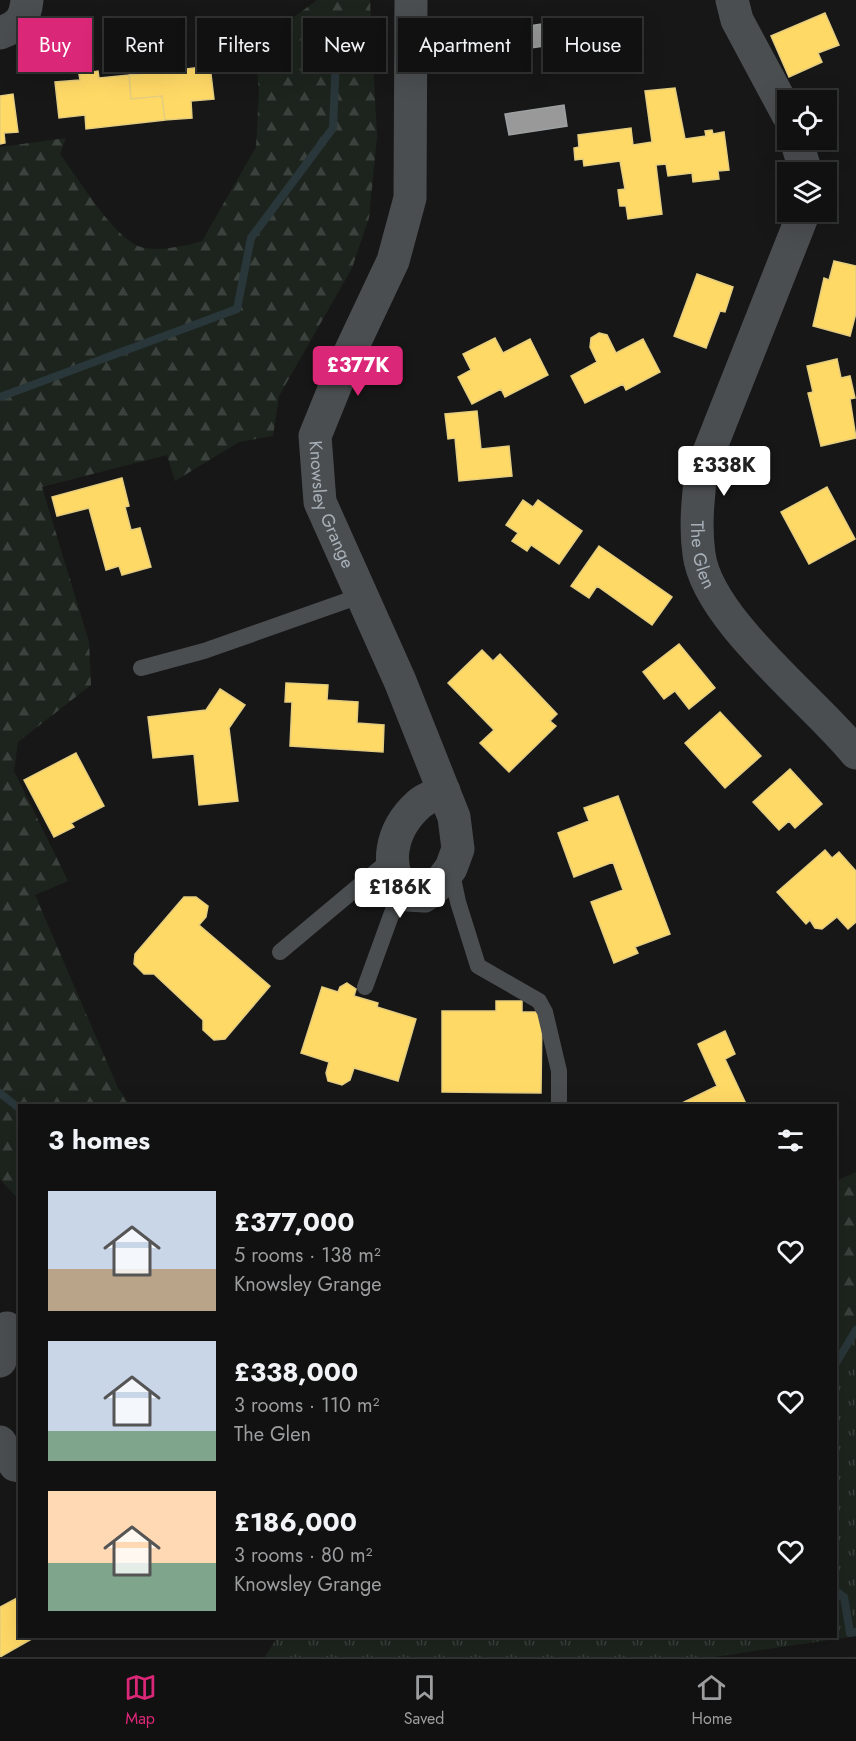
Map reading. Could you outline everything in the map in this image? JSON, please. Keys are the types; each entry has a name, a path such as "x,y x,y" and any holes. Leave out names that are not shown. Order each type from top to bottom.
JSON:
{"street":[{"path":"0,33 11,29 25,16 27,0"},
{"name":"Knowsley Grange","path":"411,0 410,198 393,261 343,367 315,436 320,502 360,596 400,681 454,817 458,849 451,868"},
{"path":"732,0 738,20 777,94"},
{"name":"The Glen","path":"800,222 701,472 697,514 699,555 709,589 730,620 856,753"},
{"path":"444,791 420,803 397,833 396,873 408,895 424,896 439,884 451,868"},
{"path":"0,1361 9,1329"},
{"path":"0,1442 15,1465 18,1466"}],"lane":[{"path":"141,668 204,651 360,596"},
{"path":"451,868 458,902 478,966 539,1000 546,1012 559,1071 559,1104"},
{"path":"280,952 396,873"},
{"path":"365,987 396,873"}],"green space":[{"path":"317,0 370,0 371,18 303,18 303,72 374,72 377,137 369,218 352,268 279,396 273,436 239,442 175,481 167,455 42,487 89,642 91,685 18,742 14,771 68,881 35,895 118,1088 129,1104 18,1104 18,1199 0,1179 0,147 66,138 60,154 117,230 128,240 144,248 179,247 202,241 256,147 259,90 257,72 291,72 291,19"},
{"path":"856,1172 856,1338 837,1353 837,1181"},
{"path":"856,1338 856,1636 714,1657 265,1657 277,1638 837,1638 837,1353"}],"building: Homes":[{"path":"825,13 839,45 818,53 822,62 789,77 771,36"},
{"path":"185,63 186,69 197,68 197,72 211,72 214,99 191,101 192,118 165,120 162,96 131,99 129,75 185,72"},
{"path":"98,71 99,78 129,75 131,99 162,96 165,120 86,129 85,115 59,118 55,82 80,80 79,74"},
{"path":"675,88 685,139 706,136 705,131 712,130 713,134 724,132 729,170 718,171 719,179 693,182 692,173 668,176 666,164 656,165 662,214 628,219 626,206 620,206 618,190 625,189 620,161 584,166 583,159 575,160 574,148 579,147 578,135 631,128 633,145 652,142 645,91"},
{"path":"13,94 18,132 4,133 5,143 0,144 0,96"},
{"path":"834,261 856,266 856,313 850,336 813,326 824,278 829,280"},
{"path":"697,274 733,287 725,312 720,311 706,348 674,336"},
{"path":"599,333 607,335 616,353 643,339 660,372 626,390 623,384 585,403 571,376 597,362 590,347 591,338"},
{"path":"495,338 503,353 530,339 548,375 505,397 501,389 472,404 458,377 471,370 463,354"},
{"path":"837,359 841,378 850,376 855,398 850,399 856,438 821,446 808,393 813,392 807,366"},
{"path":"477,411 481,449 509,446 512,476 459,481 455,438 448,439 445,414"},
{"path":"122,478 129,506 125,507 131,530 140,528 151,567 122,575 119,566 106,570 89,508 57,516 52,497"},
{"path":"827,487 855,539 809,564 781,512"},
{"path":"523,500 533,507 538,500 582,531 559,564 531,545 527,551 512,541 518,533 506,525"},
{"path":"599,546 672,597 652,625 597,586 589,598 571,586"},
{"path":"679,644 715,688 689,709 675,691 664,699 643,672"},
{"path":"482,650 493,661 500,654 557,714 550,721 556,726 509,772 480,743 494,730 448,683"},
{"path":"286,683 328,685 327,700 358,702 357,723 384,725 383,752 290,746 292,702 285,702"},
{"path":"220,689 245,705 229,728 238,801 199,805 194,754 153,758 148,717 206,710"},
{"path":"720,712 761,756 725,788 685,743"},
{"path":"76,753 104,806 71,823 74,827 54,837 24,780"},
{"path":"790,769 822,804 795,828 789,821 779,830 753,802"},
{"path":"618,796 670,934 635,947 638,953 614,963 591,902 623,890 613,862 574,877 558,833 589,821 584,808"},
{"path":"825,850 832,858 839,852 856,871 856,922 848,929 837,917 822,929 815,928 810,920 806,924 777,892"},
{"path":"184,897 196,897 208,906 206,917 199,925 270,986 225,1039 214,1040 203,1030 203,1020 154,974 144,974 134,964 135,954"},
{"path":"347,983 356,989 354,996 378,1003 377,1007 416,1019 398,1081 354,1068 350,1080 342,1085 328,1081 326,1073 329,1062 301,1053 322,987 338,992 340,987"},
{"path":"496,1001 522,1001 522,1012 542,1012 541,1093 442,1092 442,1011 496,1011"},
{"path":"725,1031 735,1054 725,1059 746,1104 680,1104 717,1086 698,1044"},
{"path":"18,1598 18,1638 33,1638 0,1657 0,1607"}],"building: Industry":[{"path":"543,24 543,46 531,48 531,26"},
{"path":"564,105 567,126 509,135 505,114"}],"waterway":[{"path":"0,397 237,309 251,238 333,128 335,72"},
{"path":"0,1093 18,1107"},
{"path":"837,1361 856,1330"},
{"path":"837,1592 844,1597 850,1633 856,1632"}]}
